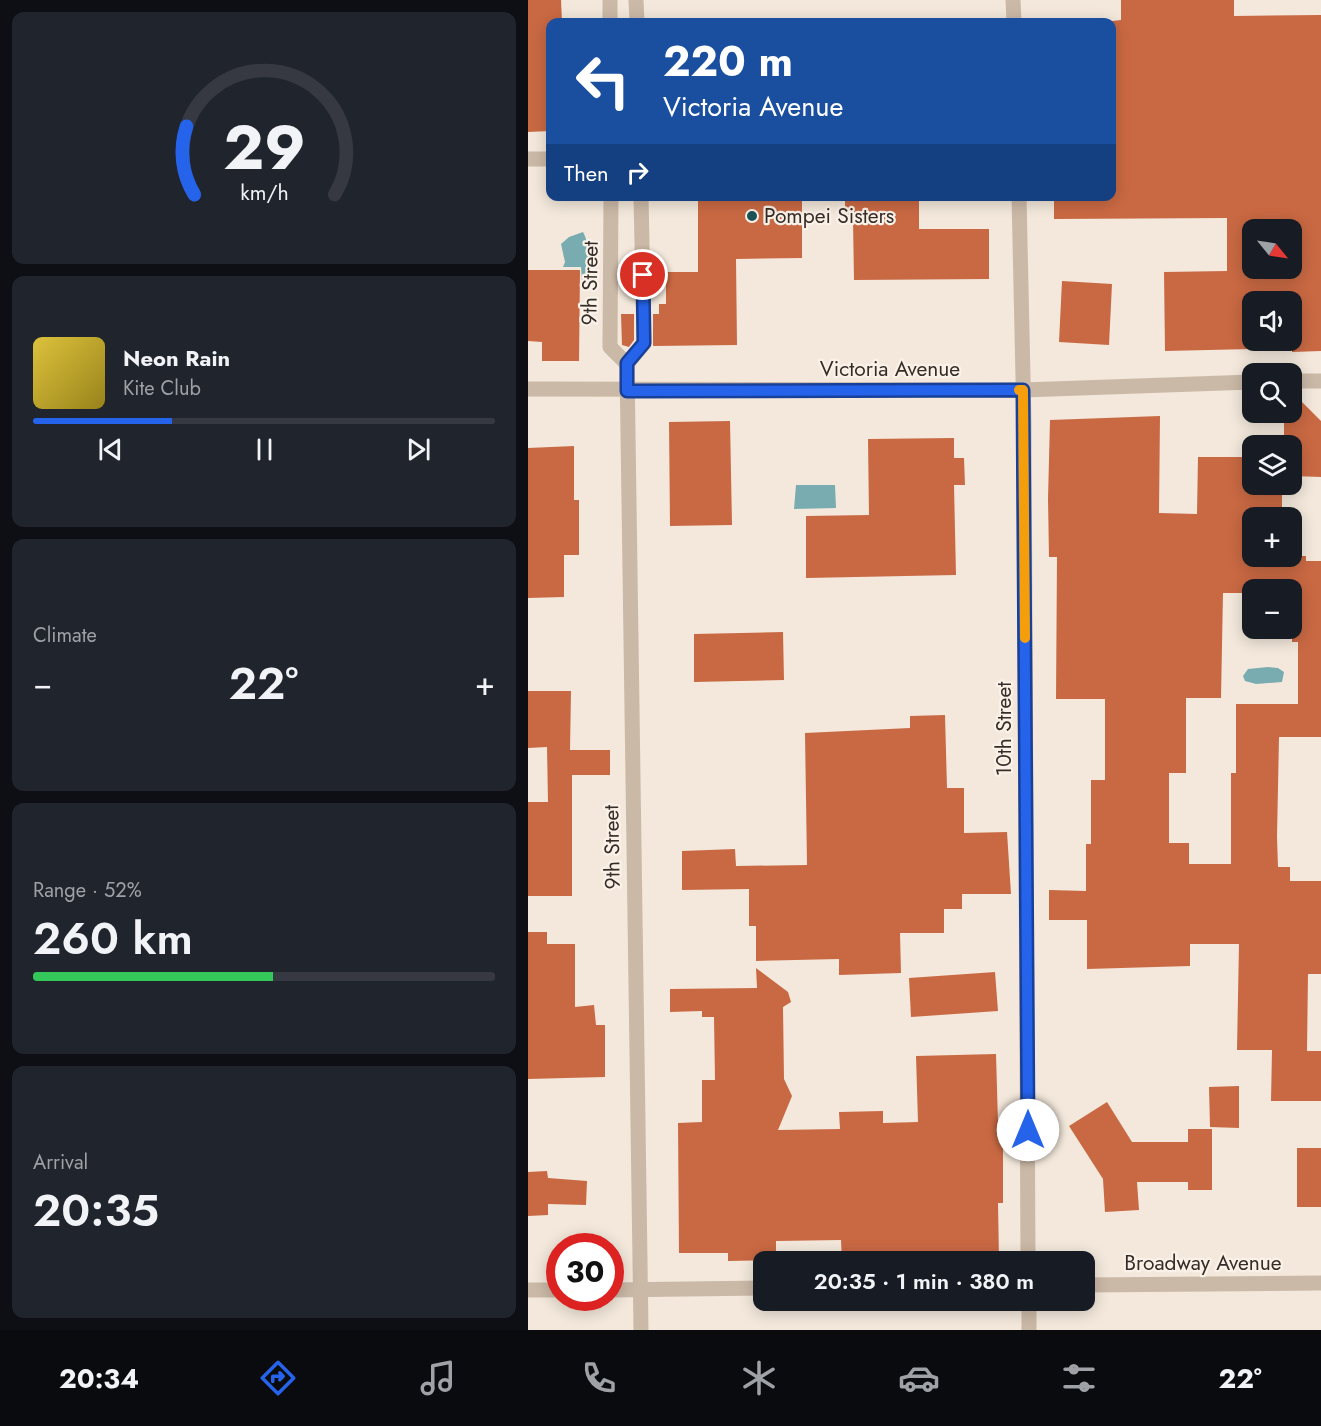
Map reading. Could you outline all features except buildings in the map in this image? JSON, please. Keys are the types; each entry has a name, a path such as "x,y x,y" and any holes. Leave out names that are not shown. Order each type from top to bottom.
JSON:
{"street":[{"path":"610,0 610,18"},
{"path":"636,0 637,18"},
{"path":"1013,0 1014,18"},
{"path":"528,159 546,159"},
{"name":"9th Street","path":"611,201 610,347 627,363 641,1330"},
{"path":"627,363 644,343 641,201"},
{"name":"10th Street","path":"1018,201 1023,390 1028,1251"},
{"path":"1302,381 1321,381"},
{"name":"Victoria Avenue","path":"528,389 1023,390 1242,382"},
{"name":"Broadway Avenue","path":"1095,1285 1321,1283"},
{"path":"624,1290 753,1288"},
{"path":"528,1290 546,1290"},
{"path":"1029,1311 1029,1330"}],"water":[{"path":"583,232 588,256 587,280 582,282 581,267 563,267 565,262 561,244 569,237"},
{"path":"796,485 835,485 836,508 794,509"},
{"path":"1278,668 1284,672 1282,682 1256,684 1245,681 1243,676 1248,669"}],"slow traffic":[{"path":"1019,390 1023,390 1025,638"}],"place":[{"name":"Pompei Sisters","path":"752,216"}],"route":[{"path":"643,275 644,343 627,363 627,391 653,389 1023,390 1028,1130"}]}
